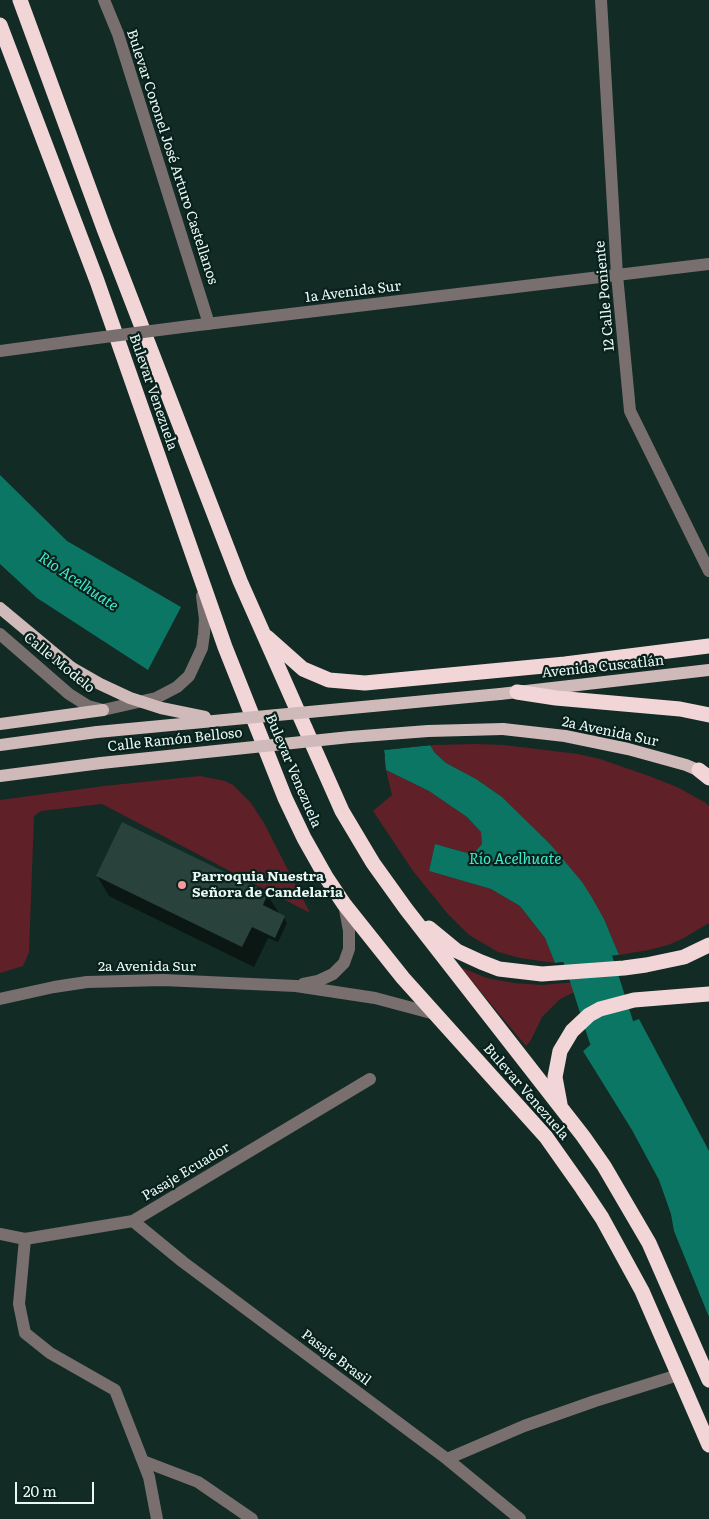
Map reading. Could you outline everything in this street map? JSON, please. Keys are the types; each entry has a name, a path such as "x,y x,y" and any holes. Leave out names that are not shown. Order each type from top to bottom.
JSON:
{"highway":[{"name":"Bulevar Venezuela","path":"20,0 104,229 240,581 342,811 373,864 406,909 604,1166 649,1242 706,1363 709,1380"},
{"name":"Bulevar Venezuela","path":"0,25 97,281 225,647 285,798 304,838 344,904 403,978 546,1137 578,1181 602,1218 642,1291 709,1445"},
{"path":"262,634 303,669 329,680 365,683 565,664 709,646"},
{"path":"517,692 556,698 680,709 709,716"},
{"path":"406,909 457,951 499,969 518,972 559,974 624,968 684,957 709,945"},
{"path":"561,1108 555,1077 560,1051 565,1040 589,1015 600,1009 634,1000 709,994"}],"main road":[{"path":"0,608 72,668 100,684 130,698 176,712 225,720"},
{"name":"Avenida Cuscatlán","path":"500,694 709,670"},
{"name":"Calle Ramón Belloso","path":"0,745 97,732 500,694"},
{"path":"0,724 103,710"},
{"name":"Calle Ramón Belloso","path":"0,776 101,763 350,737 428,731 503,729"},
{"name":"2a Avenida Sur","path":"503,729 565,736 628,749 706,774"}],"street":[{"name":"Bulevar Coronel José Arturo Castellanos","path":"104,0 118,34 209,324"},
{"name":"12 Calle Poniente","path":"601,0 617,275 630,410 709,571"},
{"name":"1a Avenida Sur","path":"0,351 190,326 709,264"},
{"path":"103,710 156,698 177,687 189,676 202,648 204,634 204,608 195,564"},
{"name":"Calle Modelo","path":"0,634 69,694 88,706 103,710"},
{"name":"2a Avenida Sur","path":"296,986 318,981 333,974 344,963 349,949 349,931 344,904"},
{"name":"2a Avenida Sur","path":"0,999 87,982 163,980 296,986 375,998 435,1014"},
{"name":"Pasaje Ecuador","path":"0,1234 25,1239 133,1221 370,1079"},
{"name":"Pasaje Brasil","path":"133,1221 183,1262 447,1460 520,1519"},
{"path":"25,1239 19,1304 25,1333 50,1353 115,1390 149,1477 157,1519"},
{"path":"447,1460 524,1426 594,1401 678,1375"},
{"path":"143,1461 198,1482 252,1519"}],"shaded area":[{"path":"430,745 504,745 578,754 600,759 677,787 706,803 709,806 709,923 668,945 619,955 604,919 550,844 502,797 476,779 446,763 435,753"},
{"path":"386,770 429,791 467,817 481,832 482,844 477,851 467,853 435,844 429,871 491,889 520,906 545,938 555,963 520,958 498,952 469,935 447,913 413,871 373,811 392,795"},
{"path":"200,776 225,781 233,785 251,803 264,823 310,913 102,804 41,811 34,816 29,952 23,966 0,973 0,800 104,786"},
{"path":"460,967 487,978 514,983 542,985 577,982 583,985 581,989 560,999 542,1017 526,1046"}],"water":[{"name":"Río Acelhuate","path":"0,475 67,541 181,607 148,670 37,598 0,564"},
{"name":"Río Acelhuate","path":"430,745 435,753 446,763 476,779 502,797 550,844 582,882 591,896 604,919 619,955 555,963 545,938 520,906 491,889 429,871 435,844 467,853 476,851 482,844 481,832 467,817 429,791 386,770 384,750"},
{"path":"639,1019 709,1151 709,1317 674,1231 671,1214 659,1180 632,1130 583,1051 605,1032"}],"pier":[{"path":"430,743 433,745 384,750 385,757 383,757 381,750 383,748"},
{"path":"619,955 620,957 556,965 555,963"},
{"path":"639,1016 639,1018 605,1032 583,1051 583,1048 604,1030"}],"building":[{"name":"Parroquia Nuestra Señora de Candelaria","path":"122,822 268,893 263,905 285,916 275,938 252,927 242,947 96,876"}],"waterway":[{"name":"Río Acelhuate","path":"560,901 578,934 588,959 612,1034 642,1088"}],"place":[{"name":"Parroquia Nuestra Señora de Candelaria","path":"182,885"}]}
